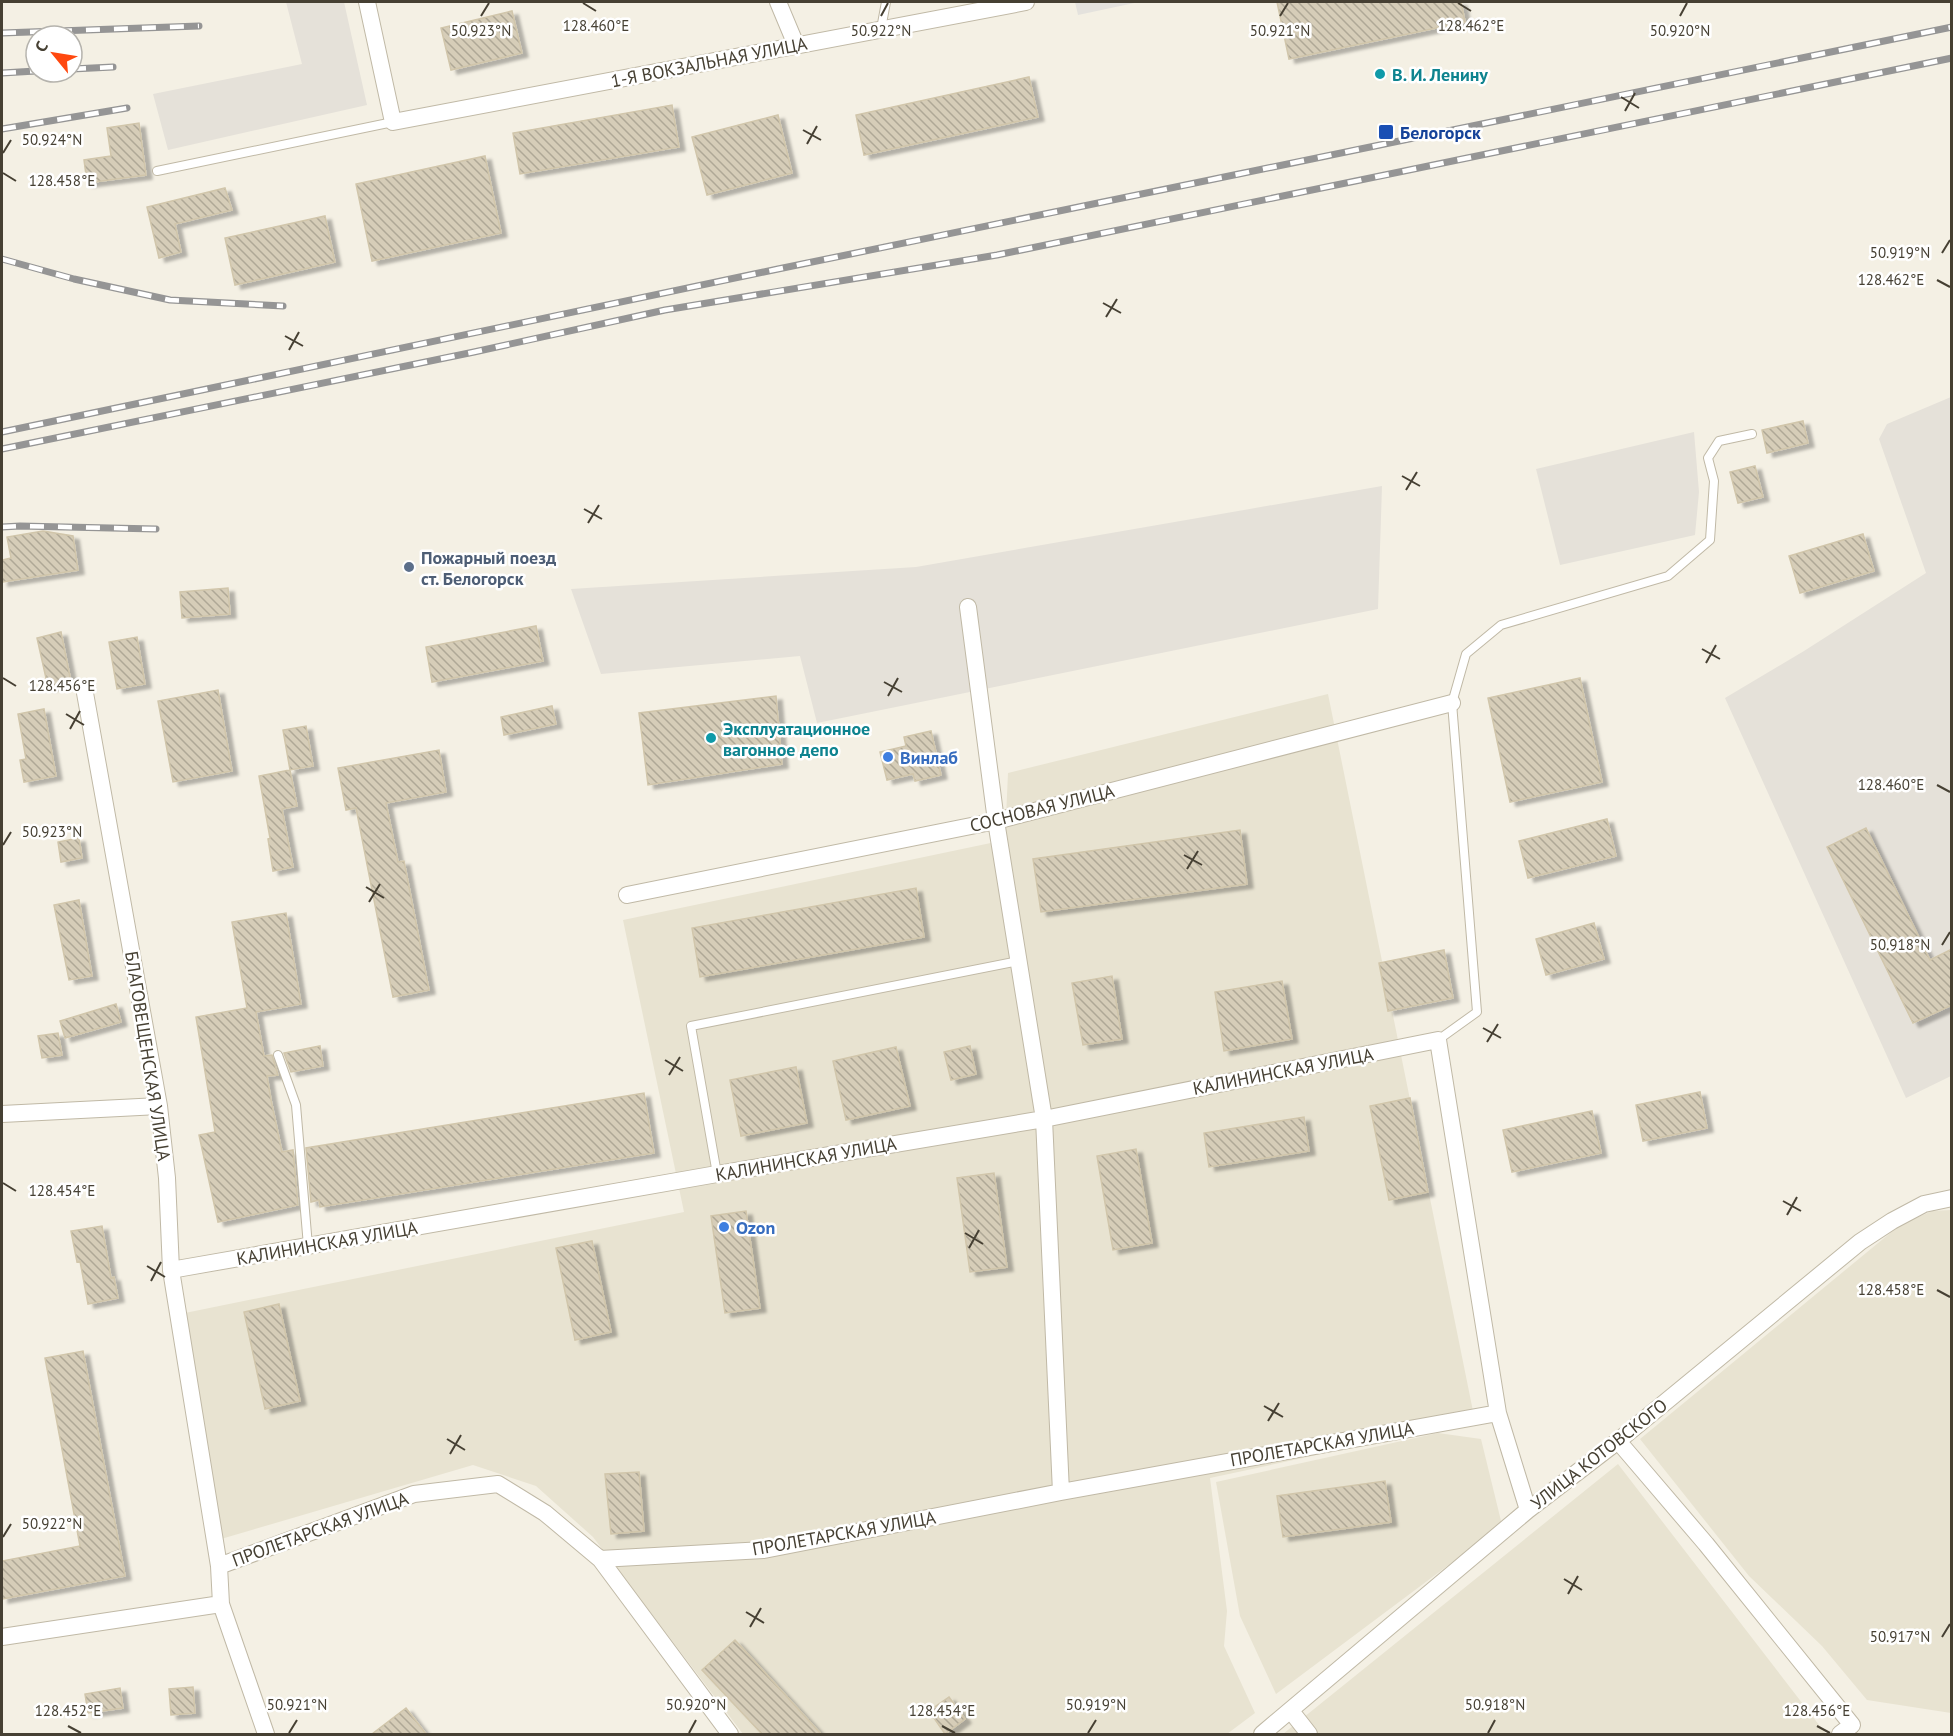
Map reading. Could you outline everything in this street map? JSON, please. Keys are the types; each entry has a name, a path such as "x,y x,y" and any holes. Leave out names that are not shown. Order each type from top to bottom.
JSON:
{"street":[{"path":"367,2 393,122"},
{"path":"778,2 796,45"},
{"name":"1-Я ВОКЗАЛЬНАЯ УЛИЦА","path":"393,122 1016,2"},
{"path":"968,607 996,821 1044,1119 1061,1492"},
{"name":"БЛАГОВЕЩЕНСКАЯ УЛИЦА","path":"86,693 159,1106 167,1178 171,1270 219,1566 221,1604 266,1734"},
{"name":"СОСНОВАЯ УЛИЦА","path":"627,895 996,821 1452,703"},
{"path":"1438,1040 1498,1413 1528,1510"},
{"name":"КАЛИНИНСКАЯ УЛИЦА","path":"171,1270 1044,1119 1438,1040"},
{"path":"2,1114 159,1106"},
{"name":"УЛИЦА КОТОВСКОГО","path":"1262,1734 1528,1510 1618,1441 1860,1242 1924,1204 1952,1198"},
{"name":"ПРОЛЕТАРСКАЯ УЛИЦА","path":"219,1566 414,1494 498,1484 545,1513 600,1559 764,1550 1061,1492 1498,1413"},
{"path":"1618,1441 1706,1544 1846,1730"},
{"path":"600,1559 730,1734"},
{"path":"2,1636 221,1604"},
{"path":"1291,1711 1309,1734"}],"lane":[{"path":"881,29 886,2"},
{"path":"157,171 393,122"},
{"path":"1438,1040 1477,1012 1452,703 1466,654 1501,625 1668,576 1710,540 1714,481 1708,458 1719,441 1752,434"},
{"path":"717,1174 691,1026 1019,961"},
{"path":"278,1055 296,1106 308,1246"}],"shaded area":[{"path":"286,2 344,2 367,105 168,150 153,94 302,64"},
{"path":"1075,2 1139,2 1078,15"},
{"path":"1951,397 1951,1076 1906,1098 1725,698 1804,651 1926,573 1879,439 1887,424"},
{"path":"1694,432 1699,492 1695,535 1560,565 1536,469"},
{"path":"1382,486 1378,609 817,723 800,656 601,674 571,589 916,567"},
{"path":"1328,694 1475,1421 1210,1478 1227,1611 1224,1646 1255,1713 1227,1734 743,1734 593,1537 536,1486 473,1465 221,1539 180,1314 684,1212 623,920 1005,840 1008,773"},
{"path":"1951,1210 1951,1713 1867,1700 1822,1646 1749,1576 1640,1439 1900,1225 1932,1211"},
{"path":"1438,1433 1481,1439 1502,1525 1276,1694 1240,1616 1216,1482"},
{"path":"1618,1464 1826,1734 1283,1734"}],"building":[{"path":"1277,2 1461,2 1465,22 1289,59"},
{"path":"512,11 522,53 451,70 441,28"},
{"path":"1029,77 1038,117 864,155 856,115"},
{"path":"672,105 679,147 520,174 513,133"},
{"path":"778,115 792,173 707,195 692,137"},
{"path":"139,123 146,175 87,183 84,160 111,156 107,128"},
{"path":"485,156 501,233 372,261 356,184"},
{"path":"225,188 232,210 175,224 181,252 159,258 147,207"},
{"path":"325,216 335,262 235,285 225,238"},
{"path":"1803,421 1808,443 1767,453 1762,430"},
{"path":"1755,466 1763,497 1738,503 1730,472"},
{"path":"43,531 73,536 78,570 2,582 2,560 11,558 7,537"},
{"path":"1863,534 1874,571 1800,593 1789,556"},
{"path":"228,588 230,614 182,618 180,592"},
{"path":"536,626 543,661 432,682 426,647"},
{"path":"61,632 71,682 48,687 37,638"},
{"path":"137,637 145,684 117,689 109,642"},
{"path":"1580,678 1602,782 1510,802 1488,698"},
{"path":"218,690 232,771 173,782 158,701"},
{"name":"Эксплуатационное вагонное депо","path":"776,696 782,764 648,785 639,713"},
{"path":"552,706 556,724 504,735 501,717"},
{"path":"44,709 56,776 24,782 20,760 26,759 18,714"},
{"path":"306,726 313,766 290,770 283,730"},
{"path":"931,731 941,775 915,781 913,774 887,780 880,752 906,746 904,737"},
{"path":"439,750 446,792 386,803 398,862 404,861 429,990 393,997 356,808 346,810 338,768"},
{"path":"290,770 297,806 282,809 293,867 273,871 268,839 270,838 259,776"},
{"path":"1607,819 1616,856 1528,878 1519,841"},
{"path":"1866,828 1930,960 1952,949 1952,1005 1913,1023 1827,847"},
{"path":"1240,830 1247,884 1041,912 1033,859"},
{"path":"79,838 82,858 61,862 58,842"},
{"path":"916,888 924,937 700,977 692,928"},
{"path":"79,900 92,976 69,980 54,905"},
{"path":"286,913 301,1004 256,1012 264,1056 272,1055 278,1075 267,1076 282,1152 293,1150 298,1205 218,1222 199,1135 215,1132 196,1017 247,1008 232,922"},
{"path":"1594,923 1604,959 1546,975 1536,939"},
{"path":"1444,950 1453,998 1388,1011 1379,963"},
{"path":"1112,976 1122,1039 1083,1045 1072,983"},
{"path":"1282,981 1292,1039 1224,1051 1215,992"},
{"path":"116,1004 121,1022 65,1038 60,1021"},
{"path":"58,1033 62,1055 42,1058 38,1036"},
{"path":"320,1046 323,1066 291,1072 284,1053"},
{"path":"970,1046 976,1074 951,1080 944,1052"},
{"path":"896,1047 910,1106 846,1120 833,1061"},
{"path":"796,1067 807,1123 741,1136 730,1080"},
{"path":"1700,1092 1707,1128 1643,1141 1636,1105"},
{"path":"644,1093 654,1153 320,1207 319,1200 311,1202 306,1148"},
{"path":"1410,1098 1428,1192 1389,1200 1370,1106"},
{"path":"1592,1111 1601,1153 1512,1172 1503,1130"},
{"path":"1304,1117 1309,1151 1209,1167 1204,1133"},
{"path":"1136,1149 1152,1243 1113,1250 1097,1156"},
{"path":"994,1173 1007,1267 970,1272 957,1178"},
{"path":"746,1211 760,1308 725,1313 711,1216"},
{"path":"102,1226 111,1278 114,1277 118,1298 88,1304 80,1261 77,1262 71,1231"},
{"path":"592,1241 611,1332 575,1340 556,1248"},
{"path":"279,1304 300,1401 265,1409 244,1312"},
{"path":"83,1351 125,1576 2,1599 2,1561 80,1546 45,1358"},
{"path":"639,1472 644,1531 611,1534 605,1474"},
{"path":"1385,1481 1391,1522 1283,1537 1277,1496"},
{"path":"735,1640 821,1734 762,1734 702,1670"},
{"path":"193,1687 195,1713 171,1715 169,1689"},
{"path":"120,1688 123,1708 88,1713 85,1694"},
{"path":"949,1697 965,1719 945,1734 929,1711"},
{"path":"406,1708 426,1734 372,1734"}],"railway":[{"path":"2,33 199,26"},
{"path":"2,432 1952,27"},
{"path":"2,449 474,352 665,310 997,255 1952,58"},
{"path":"84,68 113,67"},
{"path":"2,73 24,72"},
{"path":"2,129 127,108"},
{"path":"2,259 74,279 170,300 283,306"},
{"path":"2,527 156,529"}],"place":[{"name":"В. И. Ленину","path":"1380,74"},
{"name":"Белогорск","path":"1386,132"},
{"name":"Пожарный поезд ст. Белогорск","path":"409,567"},
{"name":"Эксплуатационное вагонное депо","path":"711,738"},
{"name":"Винлаб","path":"888,757"},
{"name":"Ozon","path":"724,1227"}]}
